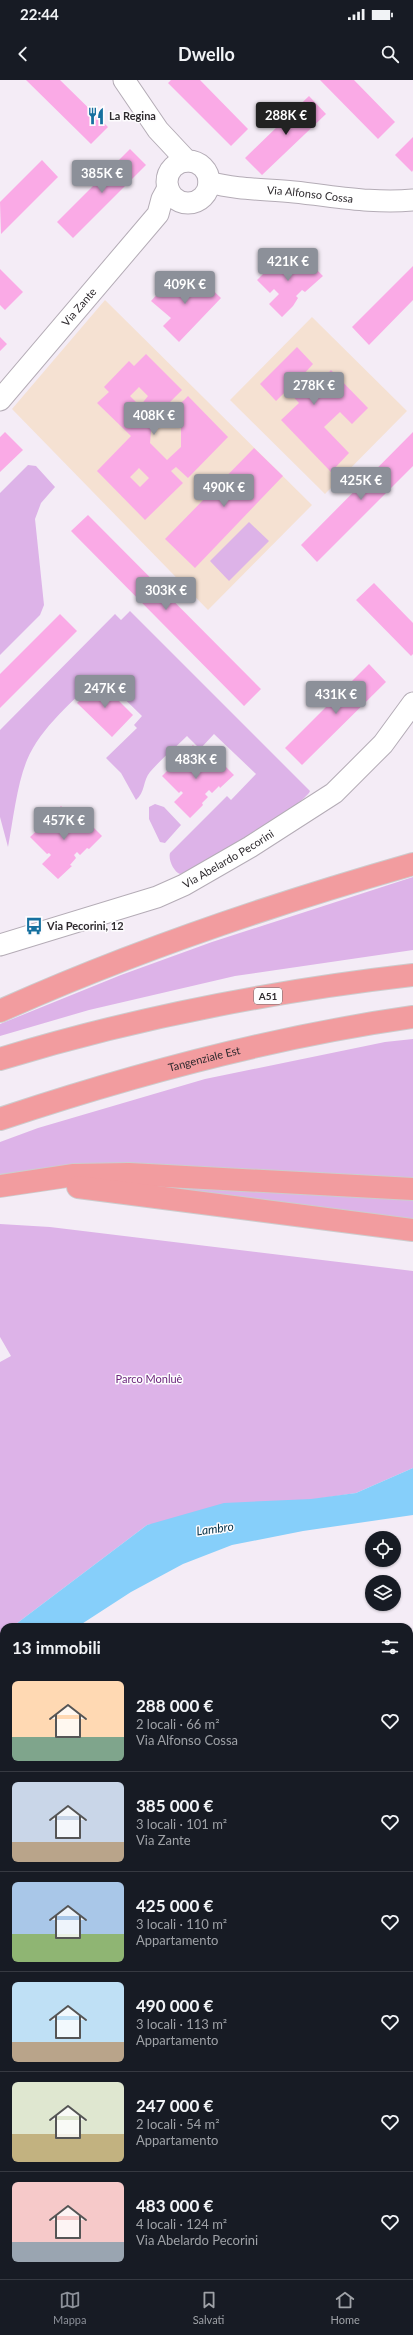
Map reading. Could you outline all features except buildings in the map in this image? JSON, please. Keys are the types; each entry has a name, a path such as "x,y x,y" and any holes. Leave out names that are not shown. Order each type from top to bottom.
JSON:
{"highway":[{"path":"375,875 413,859"},
{"path":"0,1010 144,952 375,875 413,864"},
{"name":"A51","path":"0,1059 124,1026 226,1004 308,989 413,975"},
{"name":"Tangenziale Est","path":"0,1119 134,1076 213,1055 313,1034 413,1017"},
{"path":"9,1185 74,1175 129,1174 413,1189"},
{"path":"9,1185 80,1187 128,1192 413,1230"}],"street":[{"path":"124,80 158,130 176,173 174,198 190,203"},
{"path":"158,214 190,203 203,196 209,182 208,175 202,167 196,163 176,173"},
{"name":"Via Zante","path":"0,400 158,214 162,199 176,173"},
{"name":"Via Alfonso Cossa","path":"209,182 234,189 292,192 370,200 413,200"},
{"name":"Via Abelardo Pecorini","path":"0,945 157,897 184,885 244,851 334,793 373,756 398,725 413,703"}],"shaded area":[{"path":"105,300 312,505 208,610 12,409"},
{"path":"312,317 407,411 325,494 230,400"}],"green space":[{"path":"28,465 36,466 55,487 41,503 35,519 44,605 40,615 0,655 0,493"},
{"path":"249,522 269,541 229,581 210,561"},
{"path":"130,611 310,791 290,809 250,836 180,874 172,865 170,853 227,796 231,800 256,774 214,734 200,749 187,736 150,772 141,794 136,800 121,773 106,758 137,728 134,725 142,716 100,675 59,714 49,725 33,748 27,760 21,780 8,847 0,817 0,730 115,614 121,620"},
{"path":"155,804 164,807 181,825 165,843 160,842 149,819 149,807"},
{"path":"413,877 413,950 235,976 89,1010 0,1036 0,1024 121,975 212,942"},
{"path":"413,1039 413,1183 34,1172 0,1174 0,1142 38,1128 205,1079 385,1042"},
{"path":"171,1188 413,1197 413,1224"},
{"name":"Parco Monluè","path":"0,1224 50,1227 413,1271 413,1468 356,1493 147,1525 17,1623 0,1623 0,1362 11,1356 0,1337"}],"water":[{"name":"Lambro","path":"413,1468 413,1515 303,1531 232,1545 183,1564 131,1592 83,1623 17,1623 147,1525 224,1503 311,1499 356,1493"}],"place":[{"name":"La Regina","path":"96,116"},
{"name":"Via Pecorini, 12","path":"34,926"}]}
